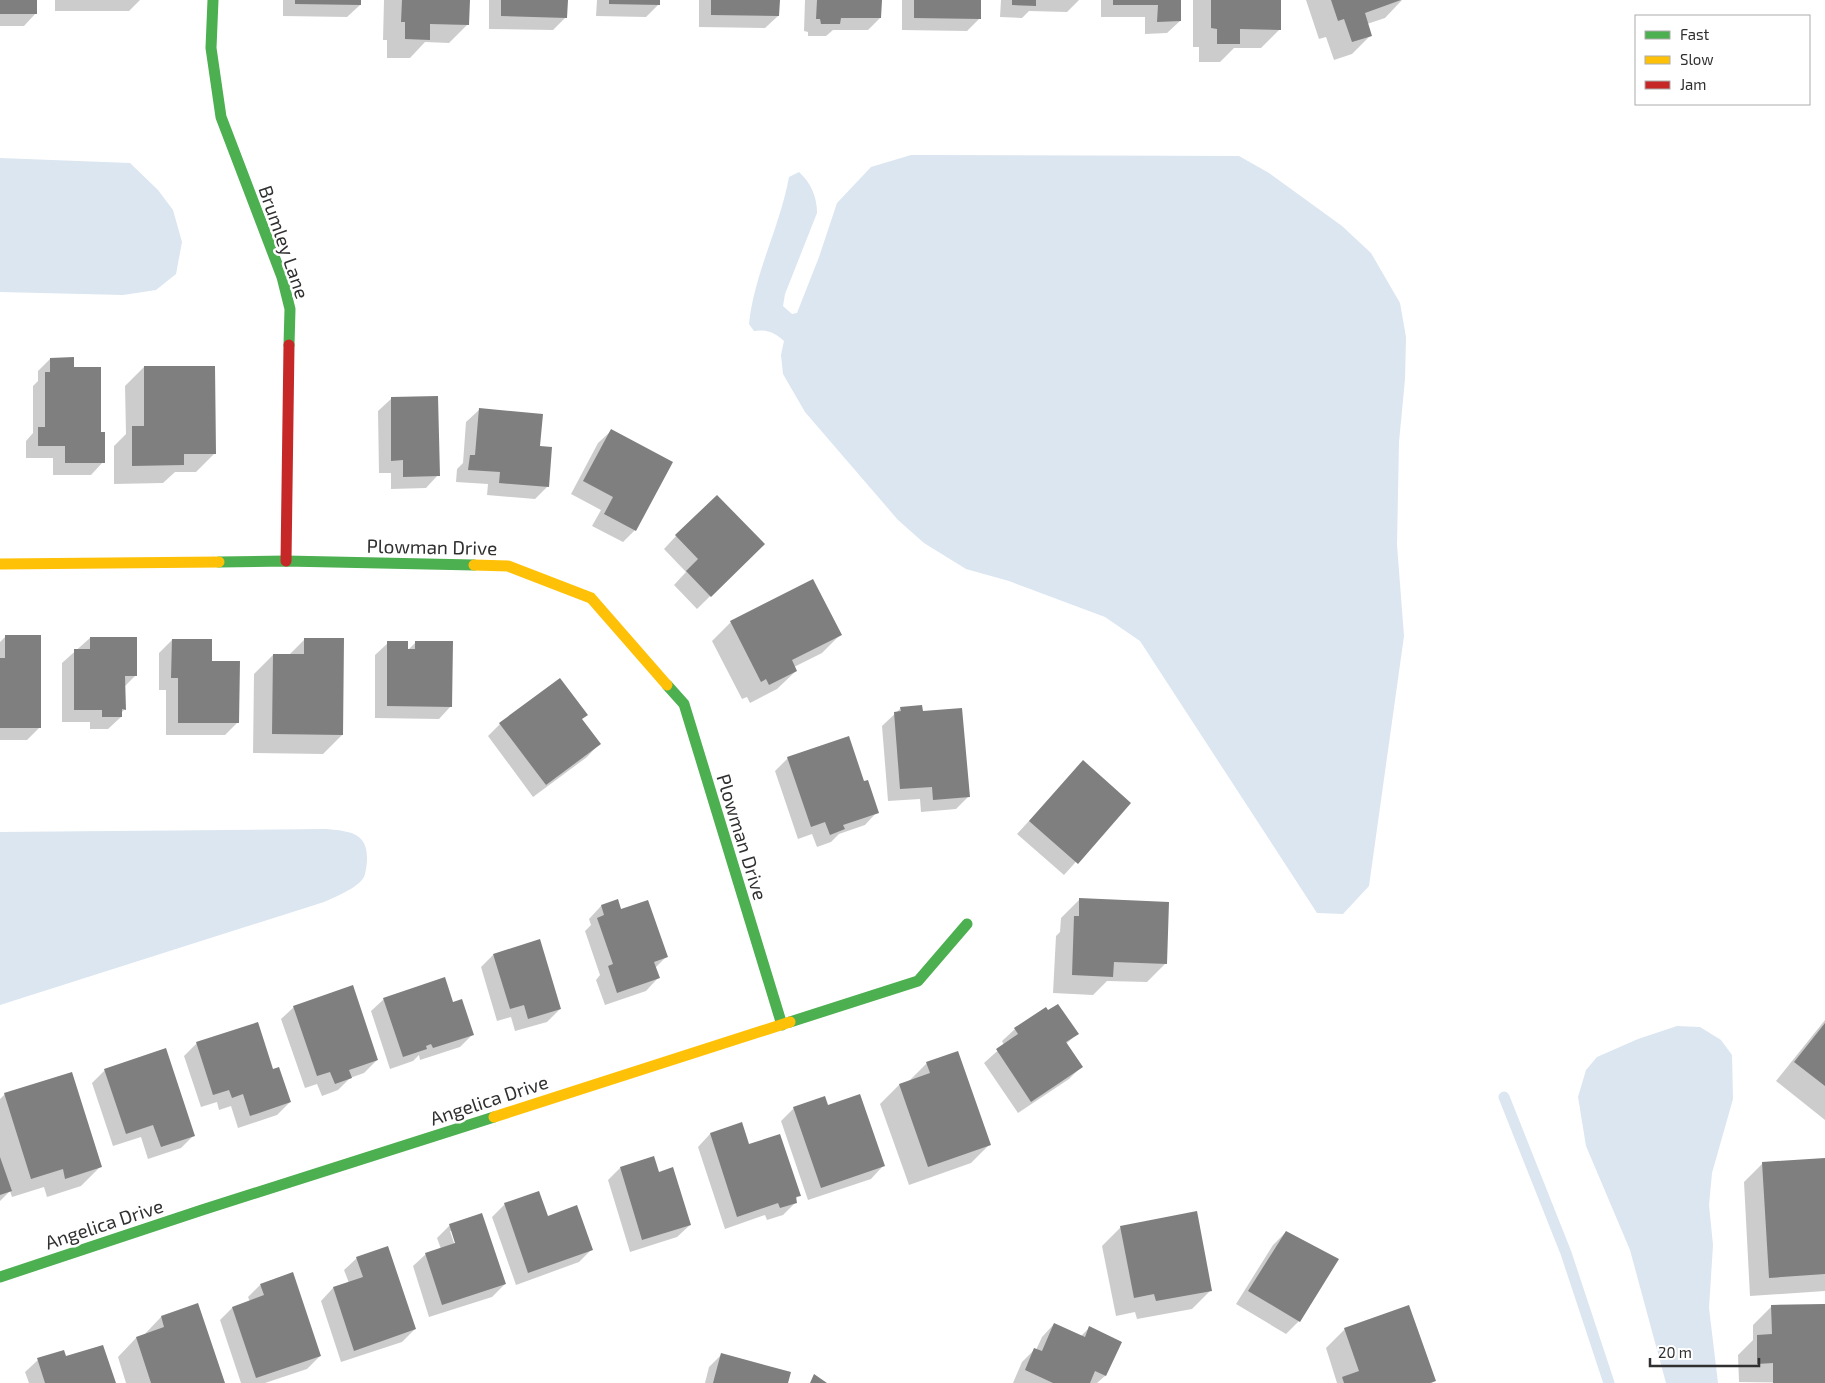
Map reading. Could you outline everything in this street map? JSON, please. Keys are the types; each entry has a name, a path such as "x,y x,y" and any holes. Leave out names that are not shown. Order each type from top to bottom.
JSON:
{"street":[{"name":"Brumley Lane","path":"213,0 211,48 221,117 282,277 290,309 286,561"},
{"name":"Plowman Drive","path":"0,564 286,561 508,566 591,598 684,704 782,1025"},
{"name":"Angelica Drive","path":"0,1277 211,1207 918,981 967,924"}],"shaded area":[{"path":"911,155 1239,156 1269,173 1342,226 1371,253 1400,303 1406,337 1405,379 1399,442 1397,545 1404,636 1369,886 1343,914 1317,913 1140,641 1105,617 1009,581 966,569 924,543 898,520 805,412 783,374 781,355 784,341 770,332 754,331 749,324 756,287 780,214 789,177 799,172 807,181 816,201 817,213 785,294 783,306 792,314 797,313 819,257 837,203 871,167"},
{"path":"0,158 130,163 158,190 173,210 182,242 176,274 156,290 123,295 0,292"},
{"path":"325,829 354,834 359,837 366,848 367,862 364,877 357,885 346,892 324,902 0,1005 0,832"},
{"path":"1677,1026 1700,1027 1721,1040 1732,1055 1733,1099 1712,1173 1709,1205 1713,1245 1709,1308 1718,1383 1666,1383 1630,1250 1586,1146 1578,1097 1586,1070 1597,1057 1638,1039"}],"building":[{"path":"0,0 37,0 37,14 0,14"},
{"path":"295,0 361,0 361,5 295,4"},
{"path":"402,0 470,0 469,25 430,24 430,40 405,39 405,22 401,22"},
{"path":"501,0 568,0 567,18 501,16"},
{"path":"609,0 660,0 660,5 609,4"},
{"path":"711,0 780,0 779,16 711,15"},
{"path":"817,0 882,0 881,18 841,18 840,24 821,24 820,19 816,19"},
{"path":"914,0 981,0 981,19 914,18"},
{"path":"1012,0 1036,0 1036,6 1012,5"},
{"path":"1113,0 1181,0 1181,21 1157,22 1158,5 1113,5"},
{"path":"1211,0 1281,0 1281,30 1240,29 1240,44 1217,44 1217,29 1211,28"},
{"path":"1331,0 1401,0 1365,13 1372,36 1352,42 1344,19 1338,21"},
{"path":"74,357 74,367 101,367 101,432 105,432 105,463 65,463 65,446 38,446 38,427 45,427 45,372 50,372 50,358"},
{"path":"144,366 215,366 216,454 184,454 184,465 132,466 132,426 144,426"},
{"path":"438,396 440,476 403,477 403,460 391,461 391,397"},
{"path":"479,408 543,414 540,446 552,447 549,487 499,483 500,472 468,470 470,455 475,455"},
{"path":"611,429 673,462 636,531 604,514 613,497 583,481"},
{"path":"717,495 765,544 711,597 686,571 698,559 675,535"},
{"path":"813,579 842,635 792,660 797,671 769,685 766,679 761,682 730,621"},
{"path":"5,635 41,635 41,728 0,728 0,658 5,658"},
{"path":"90,637 137,637 137,676 125,676 126,710 122,709 122,717 102,717 102,710 74,710 74,649 90,649"},
{"path":"304,638 344,638 343,735 272,734 273,654 304,654"},
{"path":"172,639 212,639 212,661 240,661 239,723 178,723 178,678 171,678"},
{"path":"387,641 408,641 408,649 415,649 415,641 453,641 452,707 387,706"},
{"path":"560,678 588,715 582,719 601,744 546,785 499,723"},
{"path":"922,705 923,711 962,708 970,797 933,800 932,787 900,789 894,712 901,711 900,707"},
{"path":"849,736 864,781 868,780 879,813 843,825 845,829 830,835 825,822 811,827 787,757"},
{"path":"1083,760 1131,803 1078,864 1029,821"},
{"path":"1079,898 1169,902 1167,964 1114,962 1113,977 1072,975 1074,916 1079,916"},
{"path":"618,899 621,909 648,900 668,957 654,962 660,978 617,993 608,966 613,964 597,918 604,915 601,905"},
{"path":"540,939 561,1009 528,1019 524,1005 510,1009 493,954"},
{"path":"445,977 453,1002 462,999 474,1035 433,1048 431,1044 426,1046 427,1049 403,1057 383,998"},
{"path":"353,985 378,1060 349,1070 352,1078 335,1084 330,1072 317,1076 293,1006"},
{"path":"1058,1004 1079,1034 1066,1042 1083,1067 1031,1102 996,1049 1018,1034 1014,1028 1046,1007 1048,1010"},
{"path":"258,1022 273,1069 279,1067 291,1102 250,1116 243,1094 232,1098 229,1090 213,1095 196,1042"},
{"path":"1825,1023 1825,1086 1794,1062"},
{"path":"166,1048 195,1136 161,1147 153,1125 126,1134 104,1069"},
{"path":"958,1051 991,1145 928,1167 899,1084 930,1073 926,1062"},
{"path":"72,1072 102,1167 65,1179 63,1169 31,1179 4,1093"},
{"path":"860,1094 885,1166 821,1188 793,1107 825,1096 828,1105"},
{"path":"742,1122 749,1144 780,1134 801,1196 796,1197 797,1203 780,1208 778,1203 737,1217 710,1133"},
{"path":"654,1156 659,1172 673,1167 691,1225 642,1240 620,1167"},
{"path":"0,1157 12,1191 0,1195"},
{"path":"1825,1158 1825,1274 1769,1278 1762,1162"},
{"path":"539,1191 548,1216 577,1205 593,1250 528,1273 504,1203"},
{"path":"1197,1211 1212,1291 1156,1301 1154,1294 1134,1298 1120,1226"},
{"path":"482,1213 506,1284 442,1305 425,1253 455,1243 449,1224"},
{"path":"1286,1231 1339,1259 1300,1322 1248,1291"},
{"path":"388,1246 416,1329 354,1351 333,1287 363,1277 356,1257"},
{"path":"293,1272 321,1356 256,1378 232,1307 264,1295 260,1284"},
{"path":"198,1303 225,1383 151,1383 136,1337 164,1327 161,1316"},
{"path":"1825,1304 1825,1383 1773,1383 1773,1363 1757,1364 1757,1335 1772,1334 1771,1305"},
{"path":"1409,1305 1436,1381 1430,1383 1344,1383 1342,1377 1359,1371 1344,1328"},
{"path":"1054,1323 1085,1337 1089,1326 1122,1342 1106,1376 1095,1371 1090,1383 1053,1383 1025,1370 1034,1348 1042,1351"},
{"path":"103,1345 116,1383 45,1383 37,1358 64,1350 66,1356"},
{"path":"721,1353 791,1372 788,1383 713,1383"},
{"path":"814,1374 827,1383 810,1383"}],"waterway":[{"path":"1504,1097 1566,1253 1609,1383"}],"traffic: fast":[{"path":"213,0 211,48 221,117 282,277 290,309 289,345"},
{"path":"219,562 286,561 474,565"},
{"path":"667,685 684,704 782,1025"},
{"path":"790,1022 918,981 967,924"},
{"path":"0,1277 494,1117"}],"traffic: slow":[{"path":"0,564 219,562"},
{"path":"474,565 508,566 591,598 667,685"},
{"path":"494,1117 790,1022"}],"traffic: jam":[{"path":"286,561 289,345"}]}
